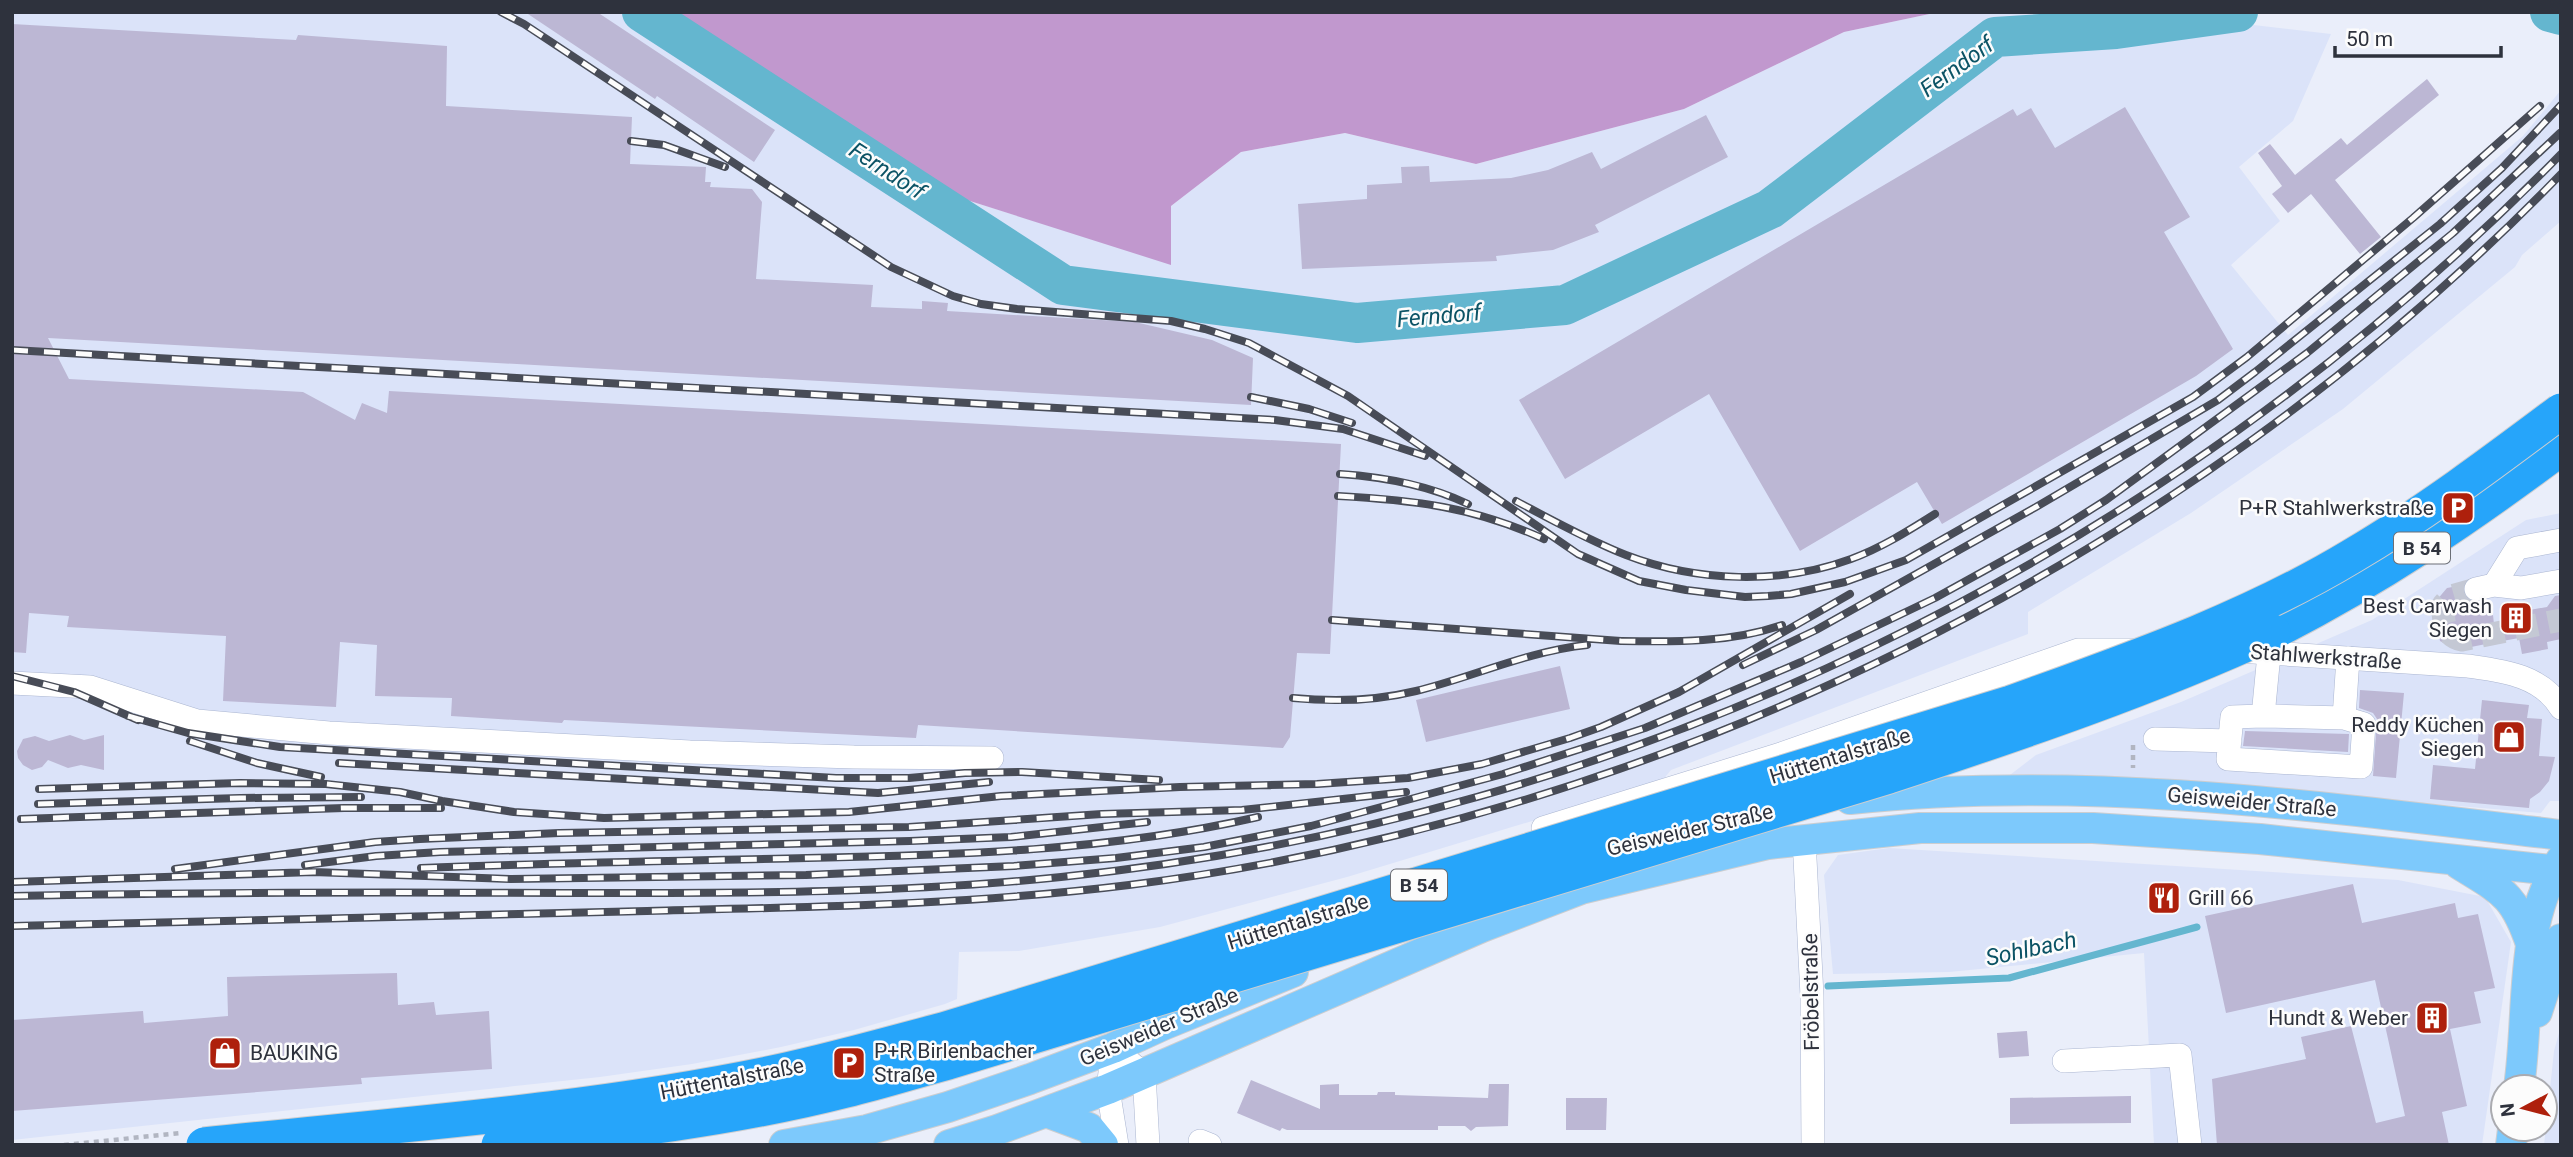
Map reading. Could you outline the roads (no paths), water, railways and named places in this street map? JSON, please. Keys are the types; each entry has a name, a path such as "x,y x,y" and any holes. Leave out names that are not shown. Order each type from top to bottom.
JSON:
{"highway":[{"name":"Hüttentalstraße","path":"198,1139 555,1108 767,1074 839,1058 970,1022 2011,703 2123,663 2300,585 2411,519 2473,477 2561,411"},
{"name":"Hüttentalstraße","path":"499,1145 671,1124 845,1090 948,1062 1479,901 2021,733 2200,666 2314,611 2429,543 2561,448"}],"main road":[{"name":"Geisweider Straße","path":"784,1145 868,1137 1113,1048 1163,1025 1573,859 1708,821 1812,803 1921,791 2113,792 2244,799 2561,835"},
{"name":"Geisweider Straße","path":"949,1145 1108,1089 1482,927 1581,889 1693,860 1804,839 1920,828 2093,828 2260,839 2453,860 2558,867"},
{"path":"2453,860 2499,889 2511,900 2521,915 2531,944"},
{"path":"2521,1073 2531,944 2542,900 2558,867"},
{"path":"2521,1073 2561,939"},
{"path":"1046,1112 1089,1128 1103,1145"}],"street":[{"path":"2561,540 2517,548 2485,587 2521,588 2561,580"},
{"name":"Stahlwerkstraße","path":"1181,941 1781,754 2078,650 2210,649 2501,670 2540,685 2559,698"},
{"path":"2263,716 2269,654"},
{"path":"2344,718 2348,658"},
{"path":"12,684 90,687 197,721 329,733 704,752 992,758"},
{"path":"2263,716 2344,718 2364,724 2361,767 2228,759 2232,718 2263,716"},
{"path":"2155,739 2230,741"},
{"name":"Fröbelstraße","path":"1804,839 1812,996 1813,1145"},
{"path":"1113,1048 1144,1074 1147,1145"},
{"path":"1113,1048 1108,1089 1117,1145"},
{"path":"2064,1061 2180,1055 2190,1145"}],"waterway":[{"name":"Ferndorf","path":"642,12 1063,285 1357,323 1565,305 1770,209 1995,37 2116,29 2238,12"},
{"name":"Ferndorf","path":"2550,12 2561,15"},
{"name":"Sohlbach","path":"1828,986 2009,978 2197,927"}],"tunnel":[{"path":"2476,589 2451,596 2443,605 2446,627 2456,638 2462,640 2561,620"}],"railway":[{"path":"501,12 524,24 891,267 953,296 981,304 1171,321 1249,343 1348,396 1578,554 1639,581 1745,597 1791,594 1845,582 1906,560 2193,397 2247,357 2413,218 2540,106"},
{"path":"1743,665 1816,630 2036,507 2218,400 2440,224 2502,168 2561,105"},
{"path":"12,882 313,872 511,879 806,875 1014,866 1116,858 1204,847 1311,826 1503,774 1645,728 1801,662 1935,598 2060,529 2106,500 2307,353 2453,233 2560,133"},
{"path":"631,141 664,145 725,167"},
{"path":"12,896 751,892 875,890 999,883 1061,877 1272,846 1478,797 1679,730 1874,646 2061,546 2238,430 2405,299 2561,154"},
{"path":"12,926 768,908 1009,897 1129,885 1328,851 1525,800 1717,732 1904,649 2084,551 2254,439 2414,313 2561,174"},
{"path":"12,350 1275,420 1343,429 1425,456"},
{"path":"1251,397 1309,409 1352,423"},
{"path":"1340,474 1406,483 1468,504"},
{"path":"1338,496 1418,503 1468,512 1544,539"},
{"path":"1516,501 1626,555 1681,571 1738,577 1796,573 1851,559 1884,544 1935,514"},
{"path":"39,789 240,783 326,784 400,792 514,812 604,818 849,812 1001,796 1408,778 1482,764 1601,727 1679,692 1850,594"},
{"path":"1332,620 1621,641 1723,638 1782,625"},
{"path":"1293,698 1355,700 1385,697 1437,685 1543,653 1587,645"},
{"path":"12,676 74,692 138,720"},
{"path":"128,716 188,733 280,747 836,778 909,778 1022,772 1159,780"},
{"path":"190,741 257,763 321,777"},
{"path":"339,763 878,793 989,782"},
{"path":"175,869 375,842 420,839 559,833 909,827 1102,814 1242,810 1406,792"},
{"path":"38,804 361,797"},
{"path":"21,819 344,808 441,808"},
{"path":"421,868 977,853 1146,837 1258,817"},
{"path":"305,865 376,856 440,852 1011,837 1147,822"}],"place":[{"name":"P+R Stahlwerkstraße","path":"2458,508"},
{"name":"Best Carwash Siegen","path":"2516,618"},
{"name":"Reddy Küchen Siegen","path":"2509,737"},
{"name":"Grill 66","path":"2164,898"},
{"name":"Hundt & Weber","path":"2432,1018"},
{"name":"BAUKING","path":"225,1053"},
{"name":"P+R Birlenbacher Straße","path":"849,1063"}]}
